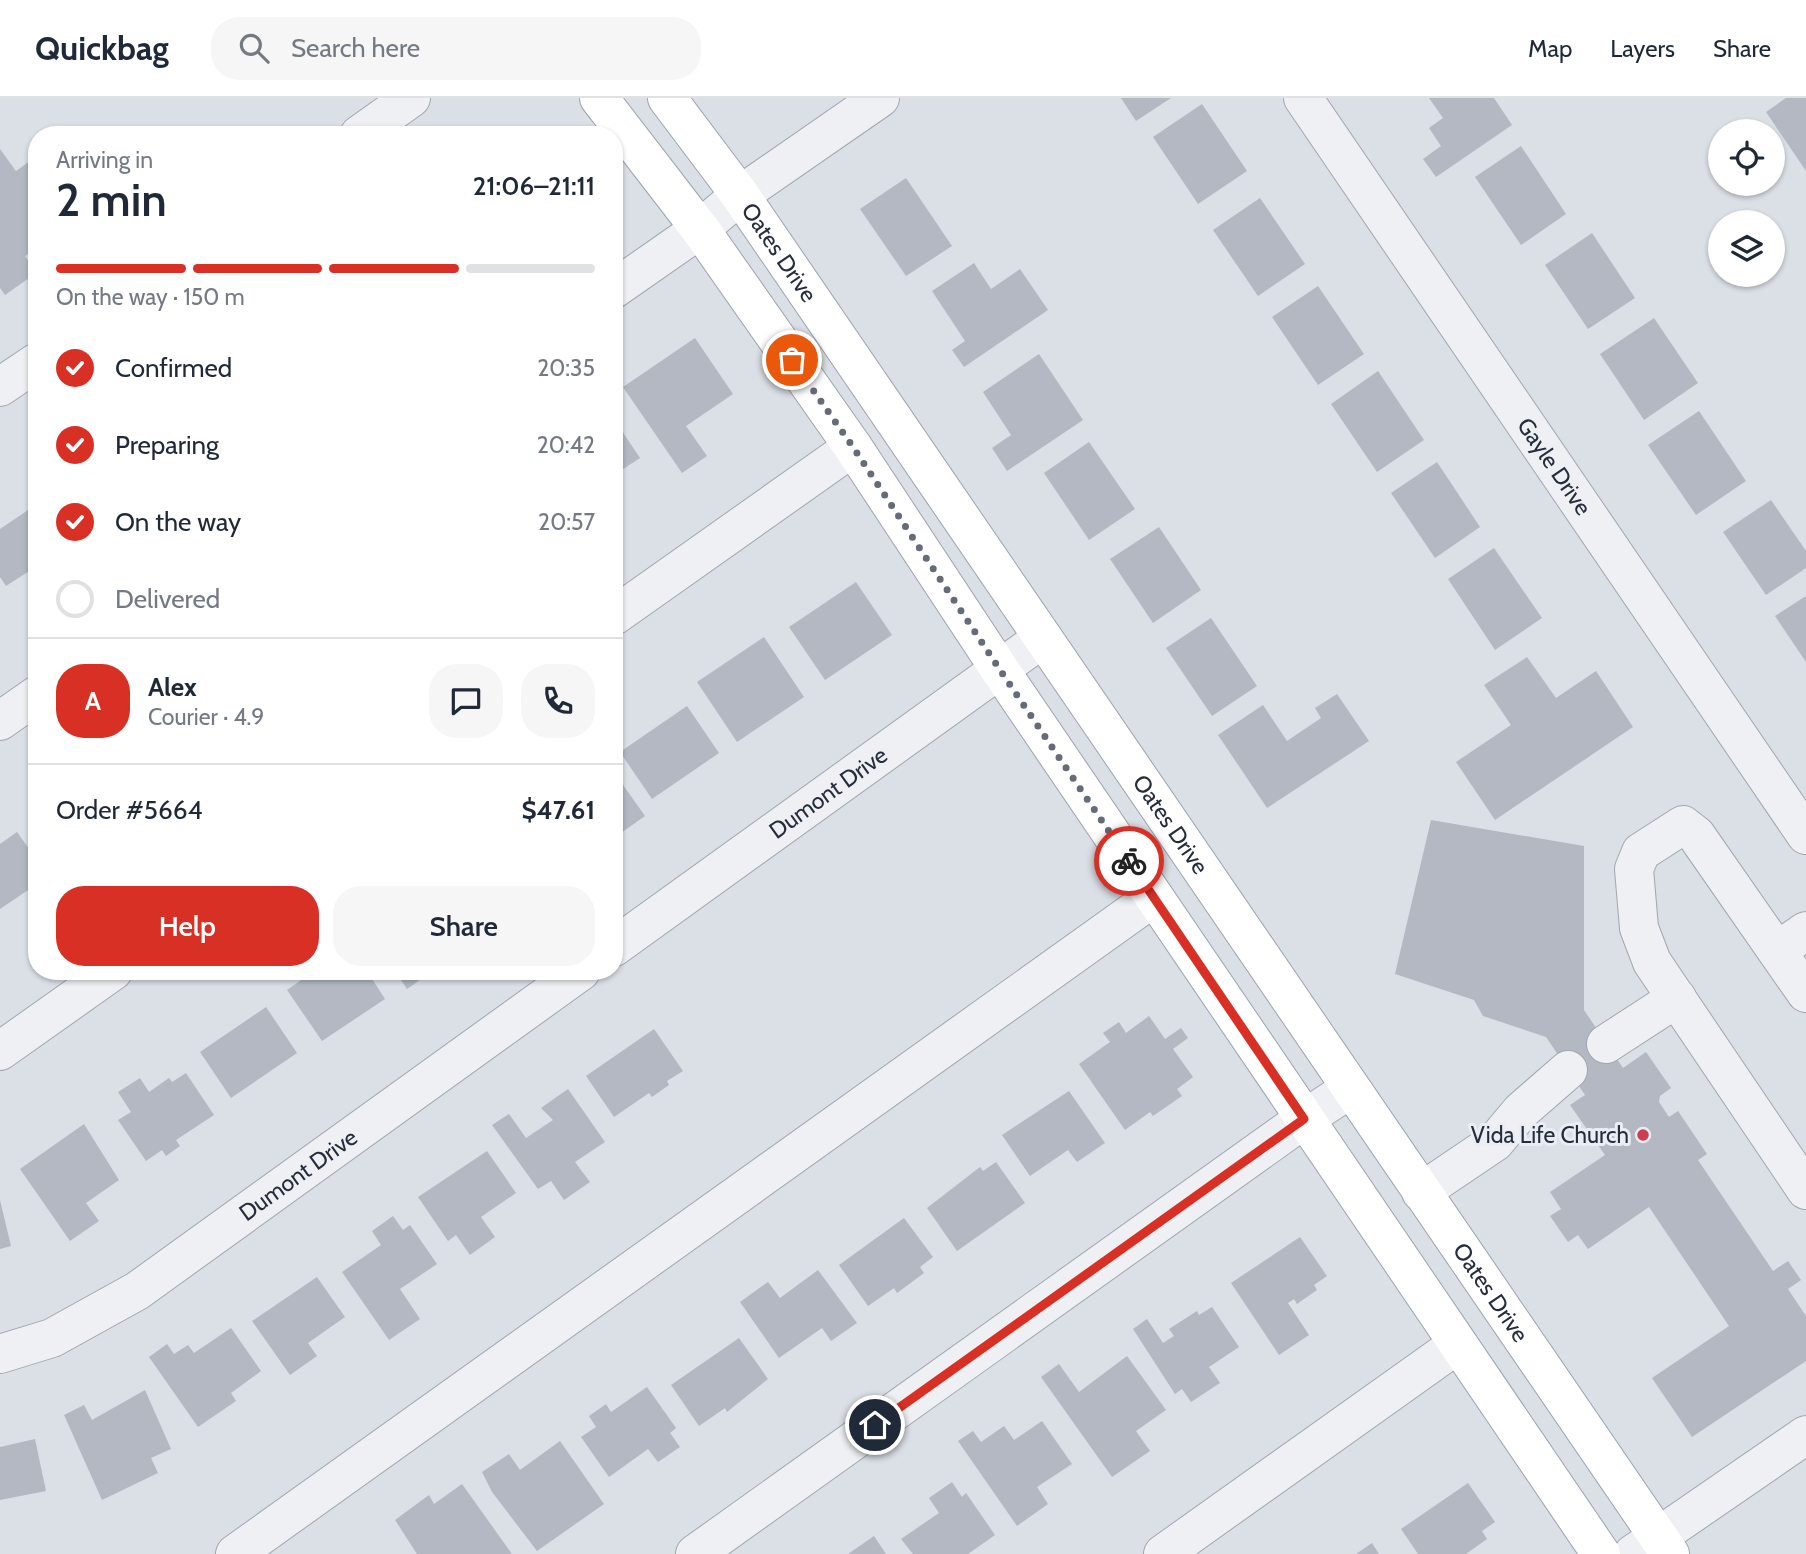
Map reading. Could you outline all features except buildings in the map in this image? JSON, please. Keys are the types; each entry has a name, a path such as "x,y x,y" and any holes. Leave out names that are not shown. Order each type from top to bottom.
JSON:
{"main road":[{"path":"599,98 621,126"},
{"name":"Oates Drive","path":"667,98 740,195 1422,1192 1654,1548"},
{"path":"623,129 700,229 853,447 1000,670 1601,1554"}],"street":[{"path":"372,126 411,98"},
{"path":"623,283 700,229 740,195 880,98"},
{"name":"Gayle Drive","path":"1303,98 1806,835"},
{"path":"0,387 28,368"},
{"path":"623,610 853,447"},
{"name":"Dumont Drive","path":"623,941 1043,638"},
{"path":"0,721 28,701"},
{"path":"1806,993 1791,941 1696,835 1683,825 1641,852 1634,869 1639,928 1652,962 1806,1190"},
{"path":"235,1554 1154,897"},
{"path":"0,1051 100,980"},
{"name":"Dumont Drive","path":"0,1354 52,1338 137,1291 569,980"},
{"path":"1606,1044 1677,998"},
{"path":"1422,1192 1495,1142 1521,1111 1568,1070"},
{"path":"695,1554 1304,1119 1350,1089"},
{"path":"1163,1554 1458,1344"},
{"path":"1654,1548 1806,1435"}],"way so far":[{"path":"792,360 1129,861"}],"place":[{"name":"Vida Life Church","path":"1643,1135"}],"route":[{"path":"875,1425 1304,1119 1129,861"}]}
